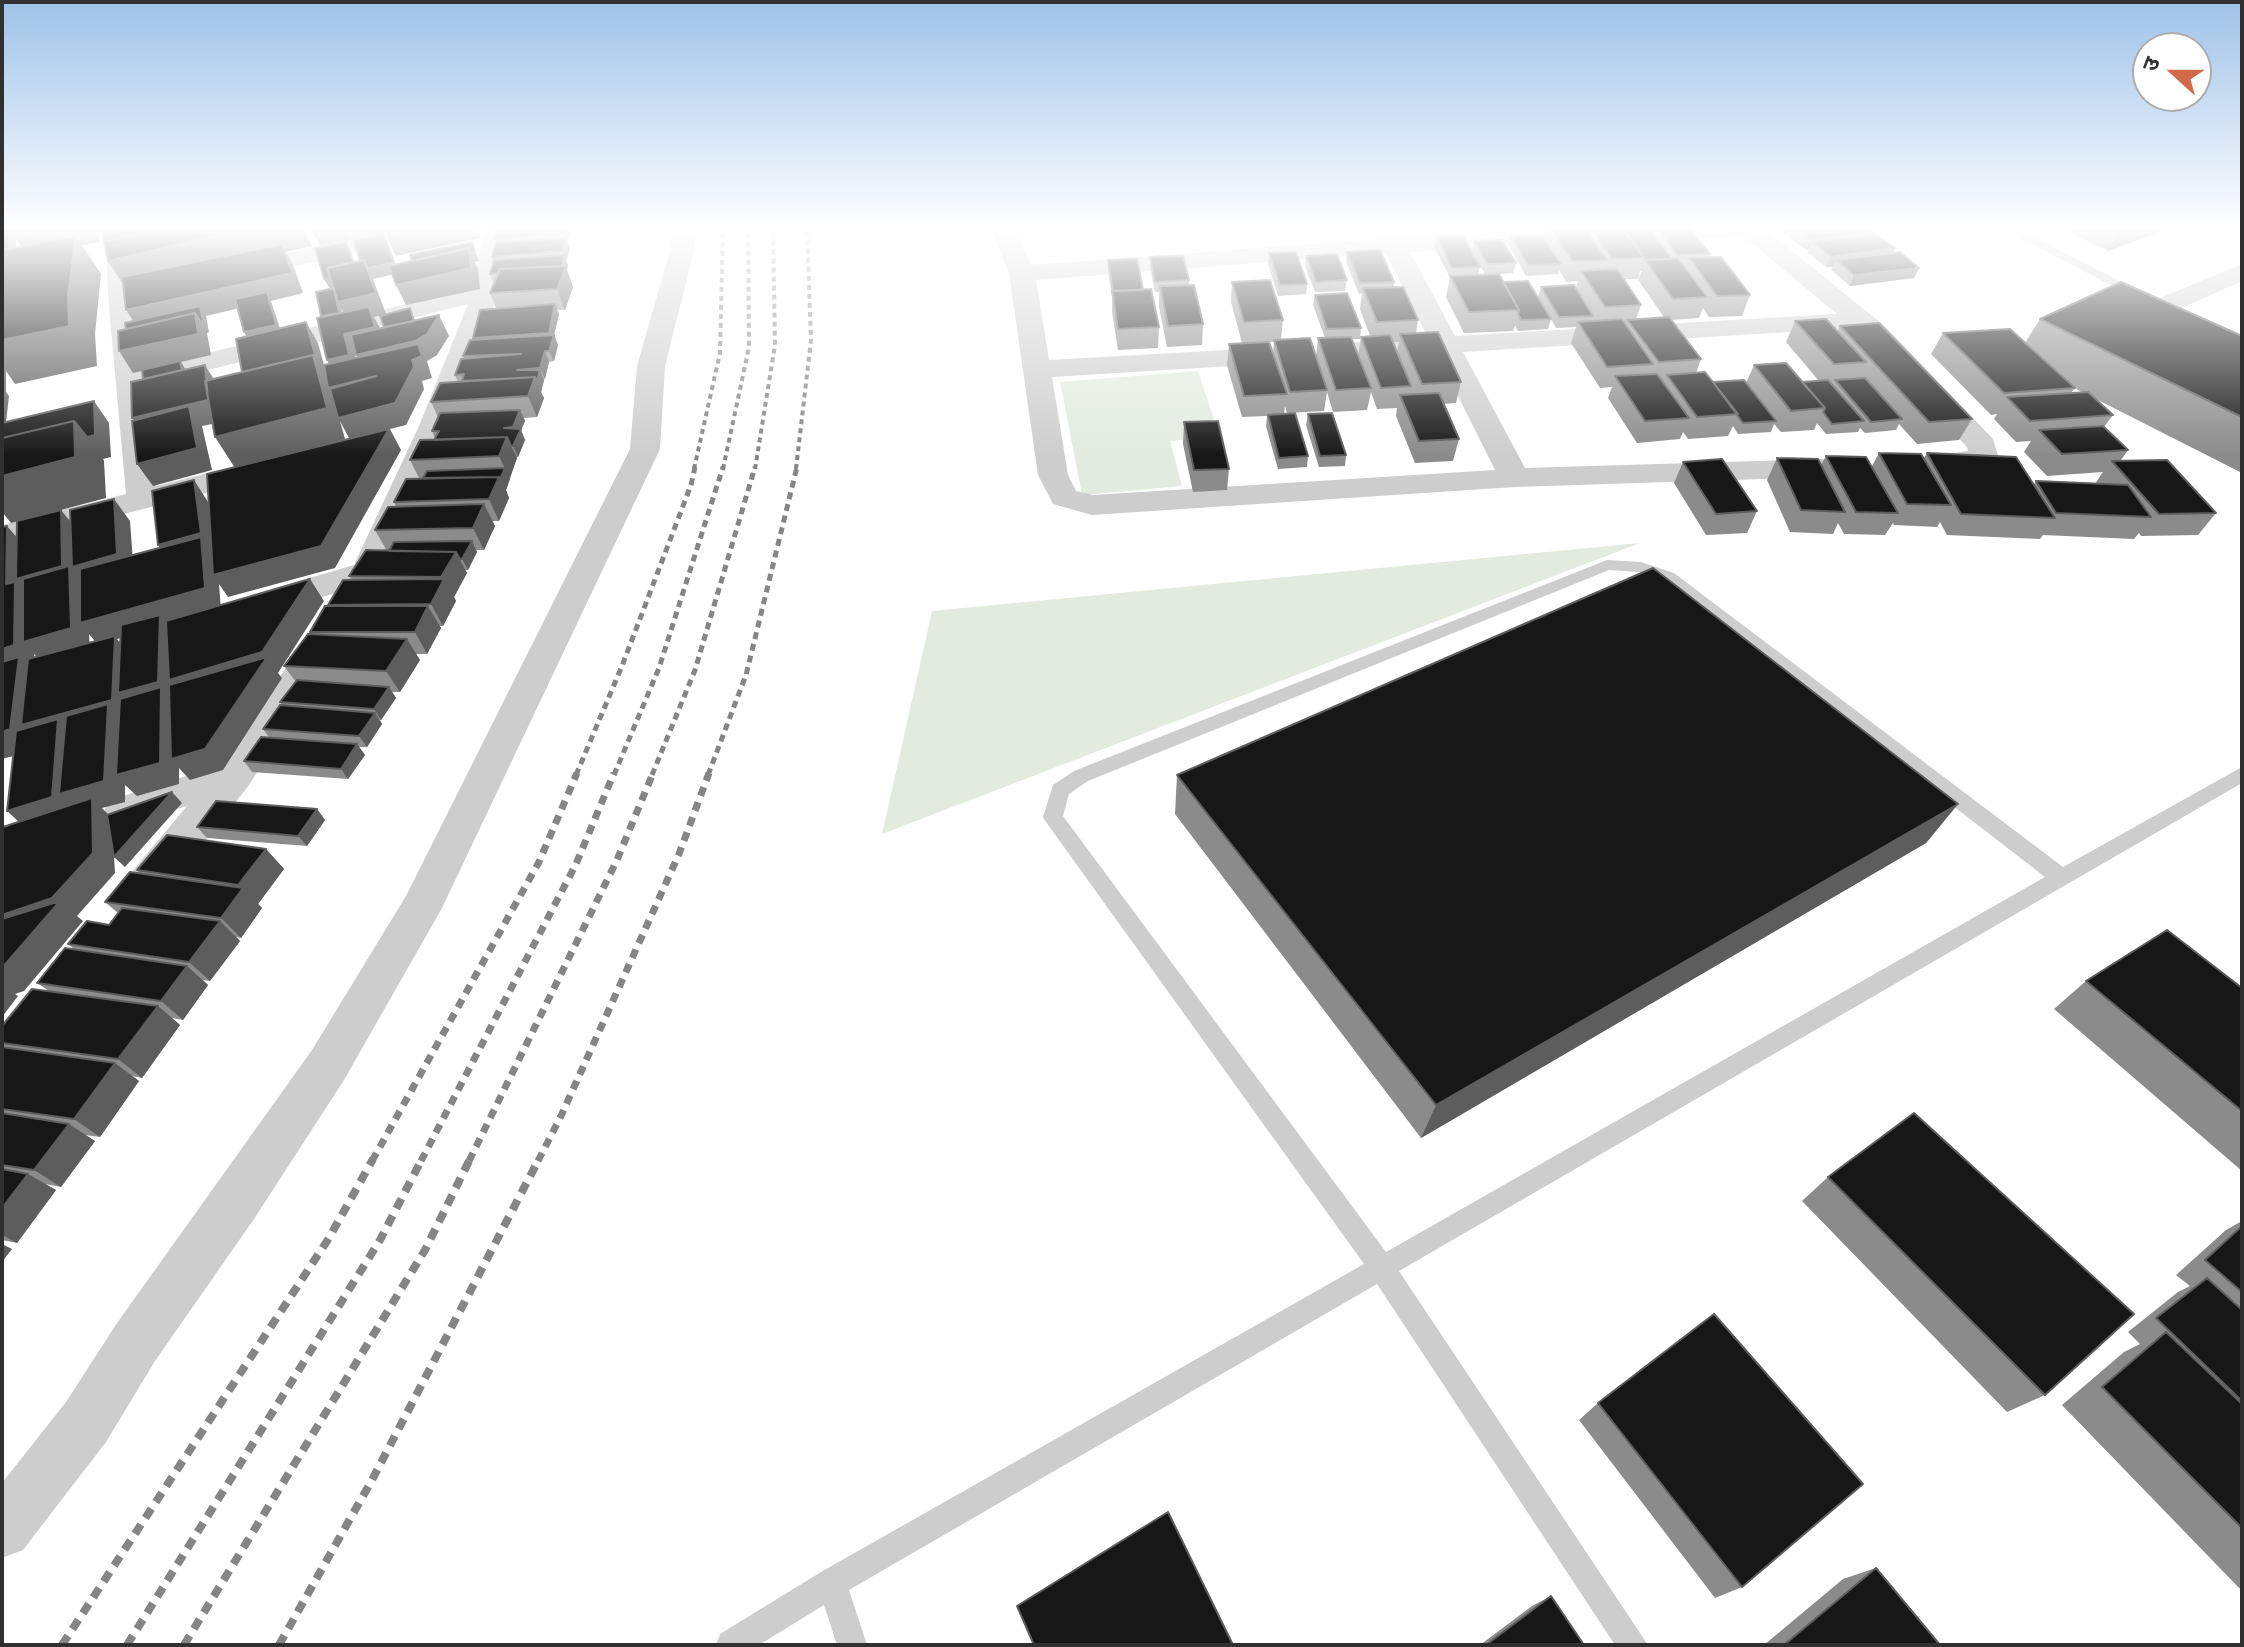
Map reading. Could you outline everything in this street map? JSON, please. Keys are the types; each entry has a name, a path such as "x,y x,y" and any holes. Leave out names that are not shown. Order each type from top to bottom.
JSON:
{"street":[{"path":"122,303 142,499"},
{"path":"129,381 442,303"},
{"path":"129,906 235,775 367,572 418,430 481,303"},
{"path":"2,1529 86,1422 136,1342 328,1065 421,908 645,449 651,366 668,303"},
{"path":"1027,303 1053,475 1064,497 1092,505 1515,478 1858,466"},
{"path":"1425,303 1515,478"},
{"path":"1840,303 1862,321 1982,445 1984,459 1905,465"},
{"path":"2170,309 2182,303"},
{"path":"1037,369 1862,321"},
{"path":"2,535 280,464"},
{"path":"230,612 367,572"},
{"path":"89,822 235,775"}],"lane":[{"path":"2158,303 2170,309"},
{"path":"1633,1645 1382,1268 1053,817 1060,790 1081,776 1607,565 1641,567 1668,577 2062,878"},
{"path":"731,1645 832,1583 2242,774"},
{"path":"832,1583 852,1645"}],"shaded area":[{"path":"1198,371 1220,437 1170,441 1182,486 1082,495 1060,382"},
{"path":"1640,543 882,834 932,611"}],"building":[{"path":"2,303 68,303 69,326 2,340"},
{"path":"125,303 158,303 126,310"},
{"path":"236,303 270,303 276,325 244,332"},
{"path":"318,303 337,303 339,313 321,316"},
{"path":"1114,303 1154,303 1159,327 1118,329"},
{"path":"1163,303 1198,303 1203,324 1168,326"},
{"path":"1238,303 1277,303 1283,320 1244,322"},
{"path":"1318,303 1351,303 1361,328 1327,329"},
{"path":"1369,303 1410,303 1418,320 1377,322"},
{"path":"1464,303 1515,303 1519,310 1469,312"},
{"path":"1515,303 1541,303 1551,319 1521,320"},
{"path":"1551,303 1585,303 1593,316 1559,317"},
{"path":"1602,303 1641,305 1605,307"},
{"path":"2075,303 2168,303 2242,336 2242,417 2040,319"},
{"path":"555,304 549,333 473,338 480,310"},
{"path":"200,306 203,322 195,313 126,329 125,323"},
{"path":"369,307 375,327 344,334 349,355 327,360 317,318"},
{"path":"410,308 414,321 384,327 380,316"},
{"path":"195,313 198,334 119,351 118,331"},
{"path":"439,315 427,334 415,341 356,355 351,335"},
{"path":"1669,317 1701,359 1659,362 1627,320"},
{"path":"1622,319 1653,364 1607,367 1578,322"},
{"path":"1826,319 1866,362 1834,364 1795,321"},
{"path":"306,322 317,362 313,355 242,372 236,339"},
{"path":"1879,323 1972,419 1929,422 1840,326"},
{"path":"2010,329 2075,388 2004,393 1943,333"},
{"path":"1438,332 1461,382 1422,384 1400,334"},
{"path":"554,335 540,368 517,370 540,370 537,381 535,377 462,381 464,374 455,375 461,359 521,354 463,356 470,340"},
{"path":"1390,335 1411,386 1381,388 1361,337"},
{"path":"1351,337 1371,388 1336,390 1318,338"},
{"path":"1310,338 1327,390 1290,392 1274,340"},
{"path":"1269,342 1287,394 1244,396 1229,344"},
{"path":"418,344 422,356 412,360 414,367 395,403 338,418 330,389 376,376 328,388 324,365"},
{"path":"313,355 327,408 215,437 205,381"},
{"path":"180,361 182,370 143,379 142,370"},
{"path":"1786,363 1825,408 1791,411 1754,365"},
{"path":"205,365 208,400 132,418 131,382"},
{"path":"1705,372 1738,414 1697,417 1667,375"},
{"path":"1657,374 1689,418 1645,421 1615,376"},
{"path":"535,377 528,396 431,402 440,383"},
{"path":"1865,378 1902,419 1871,422 1835,380"},
{"path":"1744,380 1776,421 1743,423 1713,382"},
{"path":"1828,380 1864,421 1832,424 1823,412 1825,408 1802,382"},
{"path":"2088,392 2113,415 2030,421 2007,397"},
{"path":"1439,393 1459,439 1419,441 1400,395"},
{"path":"94,401 95,435 87,437 74,421 2,438 2,423"},
{"path":"189,406 197,448 137,464 132,421"},
{"path":"520,410 513,427 504,428 521,429 513,446 507,437 434,440 439,431 432,431 440,413"},
{"path":"1295,413 1308,456 1279,458 1268,415"},
{"path":"1332,413 1346,455 1320,456 1308,414"},
{"path":"74,421 75,457 2,476 2,438"},
{"path":"1218,421 1229,469 1194,470 1184,422"},
{"path":"2103,426 2128,450 2062,454 2039,430"},
{"path":"389,429 321,546 213,575 207,474"},
{"path":"507,437 499,456 410,460 420,440"},
{"path":"1879,453 1921,454 1951,505 1907,504"},
{"path":"1927,453 2016,457 2055,518 1961,514"},
{"path":"1826,456 1866,457 1898,513 1856,512"},
{"path":"1777,458 1818,459 1845,512 1801,510"},
{"path":"1722,459 1757,511 1716,514 1683,462"},
{"path":"2167,460 2216,513 2159,514 2112,461"},
{"path":"505,468 500,479 423,478 427,471"},
{"path":"499,477 489,499 394,502 406,479"},
{"path":"194,480 201,533 158,545 152,491"},
{"path":"2036,481 2128,485 2151,517 2056,513"},
{"path":"114,499 117,554 72,567 70,510"},
{"path":"484,504 473,528 375,530 388,507"},
{"path":"61,510 62,566 16,579 17,521"},
{"path":"7,526 6,584 15,582 14,645 2,649 2,527"},
{"path":"201,537 205,588 80,623 80,569"},
{"path":"472,541 462,559 456,552 389,551 394,542"},
{"path":"366,550 456,552 441,577 349,576"},
{"path":"69,566 71,628 23,642 23,579"},
{"path":"1653,568 1958,804 1436,1105 1177,775"},
{"path":"310,579 262,652 169,680 166,621"},
{"path":"444,579 431,604 328,605 343,580"},
{"path":"325,606 428,606 415,632 310,632"},
{"path":"160,615 158,682 118,693 121,625"},
{"path":"308,634 407,639 386,671 284,666"},
{"path":"115,636 112,700 21,725 28,659"},
{"path":"19,657 10,729 2,732 2,662"},
{"path":"267,657 205,749 171,759 169,685"},
{"path":"297,680 389,687 374,709 280,702"},
{"path":"161,687 160,763 116,775 120,699"},
{"path":"108,704 104,781 59,794 66,716"},
{"path":"280,705 375,713 359,736 263,729"},
{"path":"58,719 52,797 7,811 16,731"},
{"path":"261,737 357,744 341,769 244,761"},
{"path":"172,792 114,857 107,815"},
{"path":"92,798 93,853 52,898 2,915 3,827"},
{"path":"216,801 317,809 298,836 197,827"},
{"path":"167,835 266,849 238,885 137,870"},
{"path":"130,872 243,888 221,918 105,902"},
{"path":"60,901 2,968 2,919"},
{"path":"122,908 220,921 189,962 68,944 87,921 109,925"},
{"path":"2167,930 2242,988 2242,1111 2086,981"},
{"path":"65,948 187,966 161,1001 37,983"},
{"path":"32,989 158,1006 118,1059 2,1043 2,1026"},
{"path":"2,1047 115,1063 74,1119 2,1109"},
{"path":"2,1113 69,1124 34,1170 2,1165"},
{"path":"1914,1113 2134,1314 2045,1395 1828,1177"},
{"path":"2,1169 28,1174 2,1208"},
{"path":"2242,1226 2242,1292 2205,1260"},
{"path":"2207,1278 2242,1310 2242,1401 2156,1318"},
{"path":"1714,1314 1863,1484 1742,1587 1598,1403"},
{"path":"2166,1332 2242,1404 2242,1528 2102,1387"},
{"path":"1168,1512 1233,1645 1034,1645 1017,1606"},
{"path":"1876,1568 1940,1645 1784,1645"},
{"path":"1551,1596 1584,1645 1486,1645"}],"railway":[{"path":"694,469 720,353 721,303"},
{"path":"723,469 749,347 749,303"},
{"path":"755,469 775,345 774,303"},
{"path":"796,469 811,340 810,303"},
{"path":"576,775 622,666 691,485 695,467"},
{"path":"614,775 659,668 723,467"},
{"path":"652,775 695,670 755,467"},
{"path":"708,775 746,675 797,467"},
{"path":"372,1161 539,862 577,773"},
{"path":"421,1161 576,864 614,773"},
{"path":"469,1161 617,860 653,773"},
{"path":"538,1161 679,854 709,773"},
{"path":"62,1645 329,1238 373,1159"},
{"path":"127,1645 380,1240 422,1159"},
{"path":"184,1645 425,1250 470,1159"},
{"path":"279,1645 372,1480 539,1159"}]}
